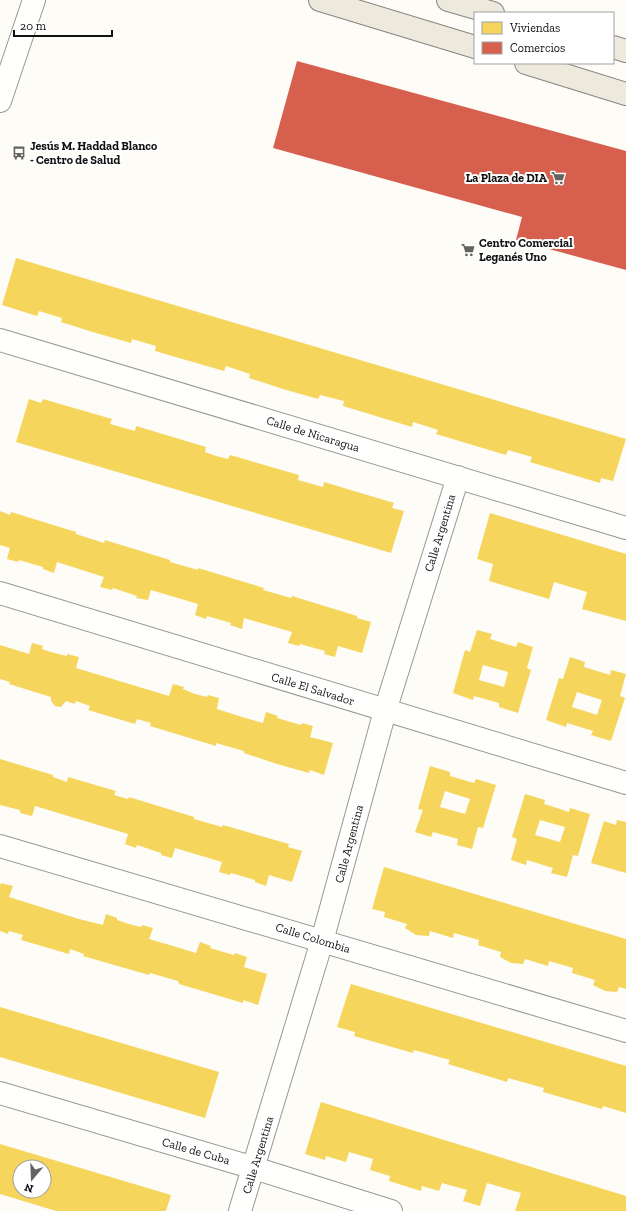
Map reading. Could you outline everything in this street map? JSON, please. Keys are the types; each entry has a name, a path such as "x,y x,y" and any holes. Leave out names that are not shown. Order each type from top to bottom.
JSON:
{"main road":[{"path":"320,0 474,48"},
{"path":"448,0 490,12"},
{"path":"614,48 626,51"},
{"path":"529,64 626,94"}],"street":[{"path":"0,101 34,0"},
{"name":"Calle de Nicaragua","path":"0,340 626,528"},
{"name":"Calle Argentina","path":"240,1211 322,941 385,711 458,477"},
{"name":"Calle El Salvador","path":"0,593 626,783"},
{"name":"Calle Colombia","path":"0,846 626,1031"},
{"name":"Calle de Cuba","path":"0,1093 254,1168 391,1211"}],"building: Viviendas":[{"path":"16,258 626,439 613,481 601,478 600,483 530,462 532,457 508,450 506,455 436,434 438,430 413,422 412,427 343,406 344,401 320,395 318,399 249,378 250,374 226,366 224,371 155,351 156,346 132,339 131,343 61,322 62,318 39,311 37,316 2,305"},
{"path":"29,399 41,403 43,399 112,419 110,424 135,431 136,426 206,447 205,452 216,456 228,459 230,455 299,475 298,480 323,487 324,482 394,503 392,508 404,511 391,553 16,442"},
{"path":"0,511 10,515 11,512 76,532 76,534 104,543 105,540 170,560 170,562 198,570 198,568 264,588 263,590 291,598 292,596 357,616 357,618 371,622 362,653 338,646 335,657 324,654 325,651 300,644 299,646 288,643 292,632 244,618 242,629 230,625 231,623 207,616 206,619 195,615 198,604 151,590 148,600 136,598 137,596 113,588 112,590 100,587 104,577 57,562 54,573 43,569 43,567 19,560 18,562 7,559 10,548 0,545"},
{"path":"490,513 626,554 626,621 582,609 587,592 554,582 549,599 489,581 493,564 477,559"},
{"path":"477,630 492,634 490,639 516,647 518,642 533,647 527,668 531,670 518,713 499,707 499,703 474,696 473,700 453,693 465,650 470,652","holes":["483,665 508,672 504,687 479,680"]},
{"path":"32,643 43,646 42,649 54,653 79,657 76,668 169,696 173,684 184,687 183,689 195,694 219,698 217,709 239,716 263,723 266,712 278,716 277,718 301,725 302,723 313,726 310,737 333,743 324,775 310,770 309,773 277,764 244,753 244,751 216,743 216,746 150,726 151,723 137,719 135,724 88,710 90,706 76,701 75,704 66,701 61,707 55,706 51,701 51,697 9,684 10,682 0,679 0,645 29,654"},
{"path":"570,657 585,662 584,667 610,675 611,670 626,674 620,696 625,698 611,741 591,735 593,731 567,723 566,727 546,720 559,678 563,679","holes":["577,692 602,700 597,715 572,707"]},
{"path":"0,759 53,775 53,777 67,782 68,777 116,791 114,795 128,799 129,797 194,817 194,819 222,827 223,825 289,844 288,847 302,851 292,882 269,875 266,886 255,882 255,880 231,873 230,875 219,872 222,862 175,848 172,858 137,845 136,848 125,844 128,834 35,806 32,816 20,813 20,810 0,805"},
{"path":"430,766 450,772 450,776 474,783 476,779 496,785 483,828 478,827 472,849 457,845 458,839 433,832 431,837 415,832 423,810 418,809","holes":["445,791 470,799 465,814 440,807"]},
{"path":"525,794 545,800 544,804 569,812 570,808 590,814 578,856 573,855 567,877 551,873 553,868 527,860 526,865 511,860 517,839 512,837","holes":["540,820 565,827 560,842 535,835"]},
{"path":"617,820 626,822 626,873 591,863 604,821 616,825"},
{"path":"384,867 626,939 626,989 619,987 617,992 605,991 593,985 595,980 572,973 573,968 549,961 548,966 525,959 523,964 511,963 500,957 501,952 478,945 479,940 454,933 453,938 430,931 429,936 416,935 405,928 407,924 384,917 385,912 372,909"},
{"path":"1,883 13,886 9,897 79,919 103,925 106,914 129,924 153,928 149,939 196,953 200,942 211,946 210,948 247,957 244,967 267,974 258,1005 243,1000 243,1003 179,984 178,981 150,973 149,975 83,956 84,954 70,949 69,954 21,940 23,935 9,931 8,934 0,931"},
{"path":"351,984 626,1066 626,1113 603,1106 602,1109 543,1092 544,1088 508,1078 507,1082 448,1064 450,1060 414,1050 413,1053 354,1036 355,1032 337,1027"},
{"path":"0,1007 219,1072 205,1118 0,1057"},
{"path":"321,1102 626,1196 626,1211 515,1211 521,1193 487,1183 480,1206 463,1201 467,1190 442,1183 439,1191 422,1186 421,1191 389,1181 390,1176 370,1170 373,1159 349,1152 346,1162 326,1156 325,1160 305,1154"},
{"path":"0,1144 50,1159 12,1159 12,1198 0,1194"},
{"path":"52,1160 171,1195 166,1211 56,1211 16,1199 52,1199"}],"building: Comercios":[{"path":"297,61 626,151 626,270 516,240 522,217 273,148"}],"place":[{"name":"Jesús M. Haddad Blanco - Centro de Salud","path":"19,153"},
{"name":"La Plaza de DIA","path":"558,178"},
{"name":"Centro Comercial Leganés Uno","path":"468,250"}]}
